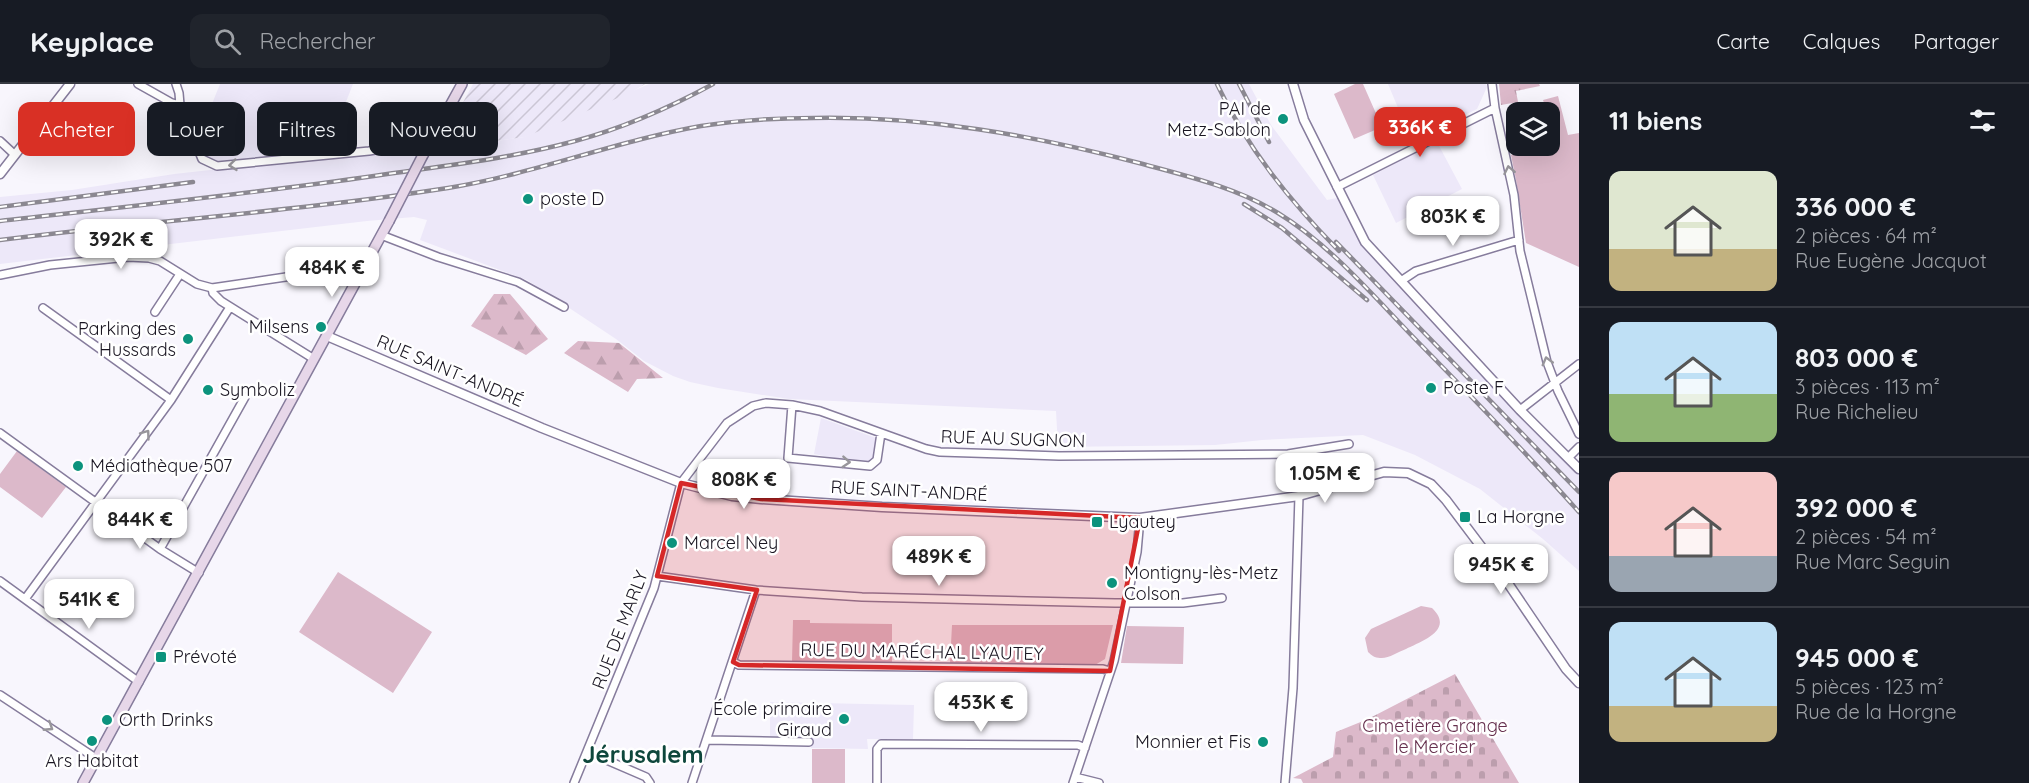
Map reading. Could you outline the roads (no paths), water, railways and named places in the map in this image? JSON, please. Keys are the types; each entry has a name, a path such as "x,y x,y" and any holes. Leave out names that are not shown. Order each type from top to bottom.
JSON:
{"main road":[{"path":"452,102 462,84"},
{"path":"83,783 199,573 422,156"}],"street":[{"path":"0,174 70,84"},
{"path":"138,84 169,102"},
{"path":"176,84 180,102"},
{"path":"1293,84 1304,120 1365,242 1520,410 1579,469"},
{"path":"1492,84 1514,195 1519,240 1547,362 1579,434"},
{"path":"1336,187 1495,108"},
{"path":"0,141 14,154"},
{"path":"201,156 202,159 217,166 369,151"},
{"path":"381,235 438,257 518,282 564,306"},
{"path":"1401,281 1416,271 1519,240"},
{"path":"0,275 50,265 128,257 156,259 197,284 212,288 346,268 361,273"},
{"path":"155,312 180,274"},
{"path":"212,288 216,296 230,307 314,360"},
{"path":"25,599 171,400 230,307"},
{"path":"43,308 171,400"},
{"name":"RUE SAINT-ANDRÉ","path":"327,336 542,428 681,483 761,499 873,507 1140,518 1299,496 1384,472 1408,472 1431,484 1446,500 1501,573 1566,669 1579,683"},
{"path":"1520,410 1579,364"},
{"path":"160,549 245,397"},
{"name":"RUE AU SUGNON","path":"681,483 720,431 735,416 753,406 766,403 792,405 820,411 932,451 1036,456 1288,454 1348,444"},
{"path":"792,405 788,458 870,466 877,460 881,433"},
{"path":"0,433 160,549 199,573"},
{"path":"1568,458 1579,447"},
{"name":"RUE DE MARLY","path":"574,783 657,576 681,483"},
{"path":"1286,783 1293,688 1299,496"},
{"path":"1099,783 1074,780 1110,671 1137,552 1140,518"},
{"path":"657,576 756,590 862,597 1183,603 1222,598"},
{"path":"0,581 139,682"},
{"path":"692,783 756,590"},
{"name":"RUE DU MARÉCHAL LYAUTEY","path":"733,662 739,664 1103,669 1110,671"},
{"path":"0,695 97,759"},
{"path":"707,740 809,742"},
{"path":"876,783 879,746 885,744 1078,745 1085,748"},
{"path":"588,752 646,777 650,783"}],"railway":[{"path":"0,221 280,189 525,153 593,136 628,124 713,84"},
{"path":"1217,84 1242,130 1271,173 1303,213 1339,251"},
{"path":"1239,84 1269,142"},
{"path":"0,240 337,203 448,188 512,175 669,132 729,122 786,118 855,118 978,129 1059,144 1175,173 1245,196 1278,213 1298,226 1334,256 1369,290 1579,512"},
{"path":"0,207 193,182"},
{"path":"1244,204 1282,228 1367,300"},
{"path":"1336,242 1579,492"}],"place":[{"name":"PAI de Metz-Sablon","path":"1283,119"},
{"name":"poste D","path":"528,199"},
{"name":"Milsens","path":"321,327"},
{"name":"Parking des Hussards","path":"188,339"},
{"name":"Poste F","path":"1431,388"},
{"name":"Symboliz","path":"208,390"},
{"name":"Médiathèque 507","path":"78,466"},
{"name":"La Horgne","path":"1465,517"},
{"name":"Lyautey","path":"1097,522"},
{"name":"Marcel Ney","path":"672,543"},
{"name":"Montigny-lès-Metz Colson","path":"1112,583"},
{"name":"Prévoté","path":"161,657"},
{"name":"École primaire Giraud","path":"844,719"},
{"name":"Orth Drinks","path":"107,720"},
{"name":"Ars Habitat","path":"92,741"},
{"name":"Monnier et Fis","path":"1263,742"}],"district":[{"name":"Jérusalem","path":"643,755"}],"park label":[{"name":"Cimetière Grange le Mercier","path":"1435,736"}]}
